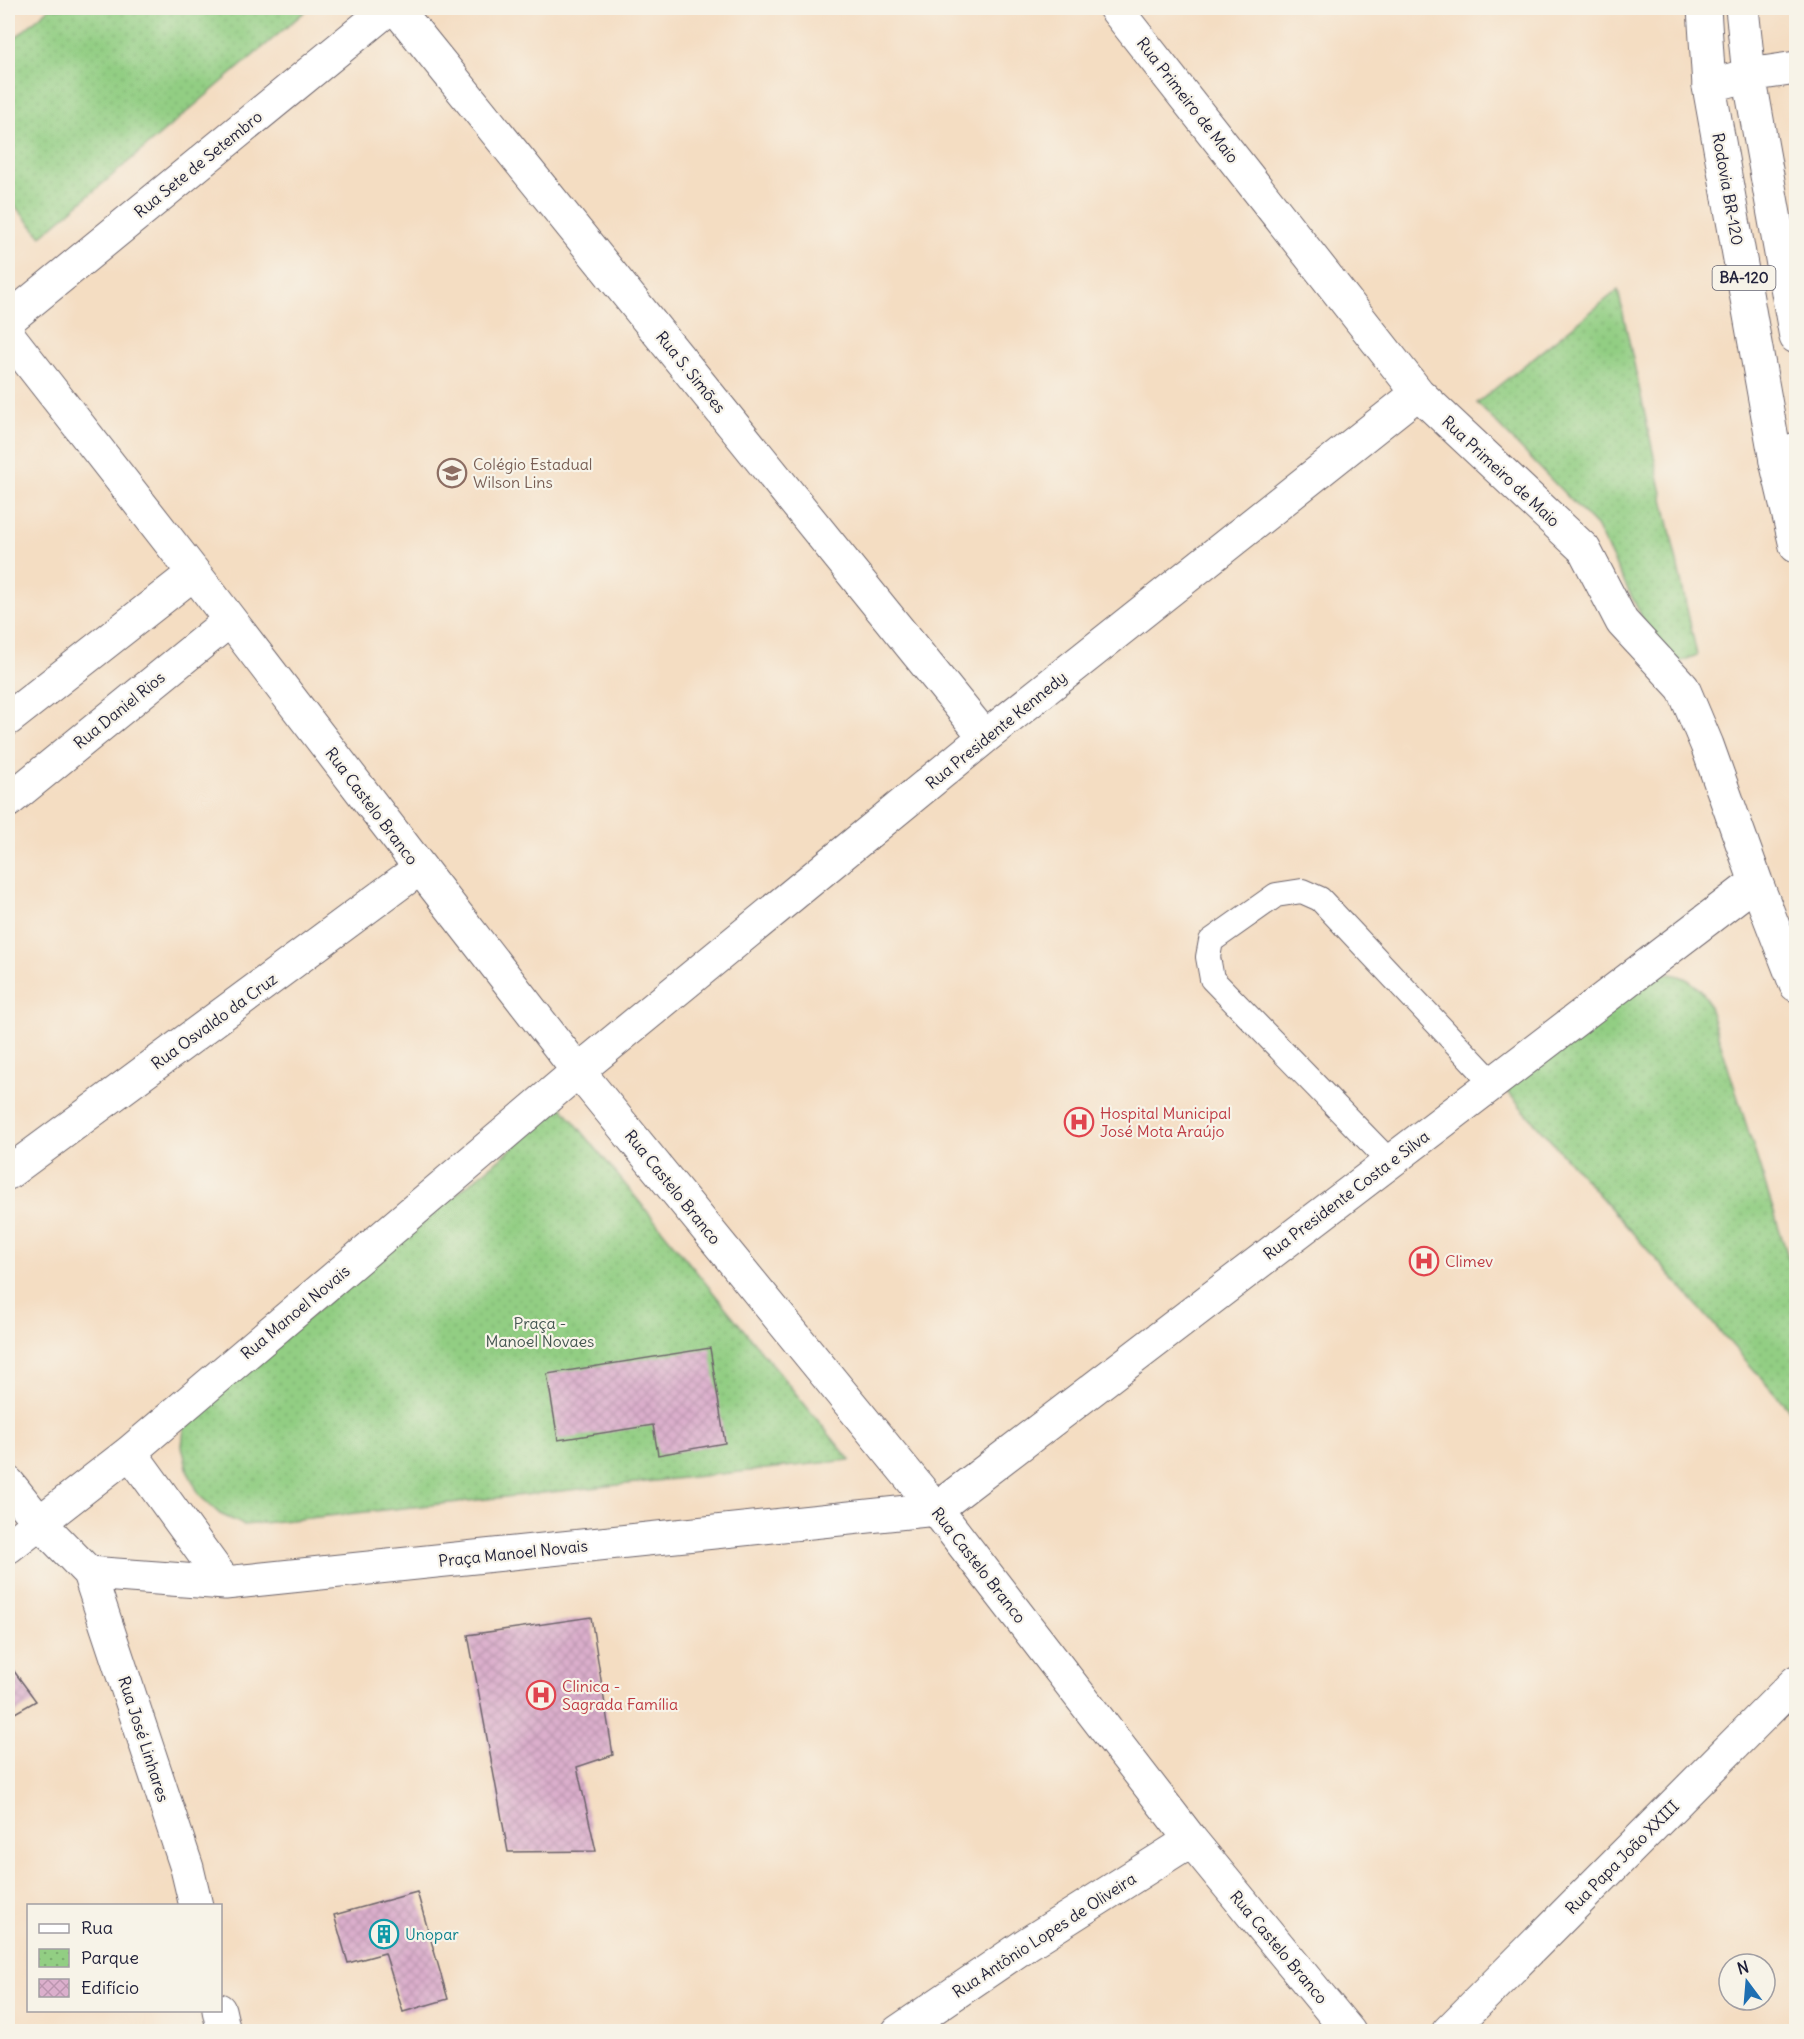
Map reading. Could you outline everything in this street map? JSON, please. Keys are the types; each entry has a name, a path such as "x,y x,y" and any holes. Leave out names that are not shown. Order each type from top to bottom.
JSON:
{"street":[{"name":"Rua Sete de Setembro","path":"8,320 389,8"},
{"name":"Rua S. Simões","path":"396,8 985,737"},
{"name":"Rua Primeiro de Maio","path":"1115,8 1418,393 1584,549 1622,622 1683,688 1707,745 1756,882 1797,985"},
{"name":"Rodovia BR-120","path":"1704,8 1709,86 1786,455 1797,546"},
{"path":"1743,8 1749,75 1797,337"},
{"path":"1709,86 1749,75 1797,68"},
{"name":"Rua Castelo Branco","path":"8,335 578,1071 936,1509 1191,1840 1349,2031"},
{"name":"Rua Presidente Kennedy","path":"578,1071 985,737 1418,393"},
{"path":"8,719 194,573"},
{"name":"Rua Daniel Rios","path":"8,801 230,620"},
{"name":"Rua Osvaldo da Cruz","path":"8,1173 420,868"},
{"name":"Rua Presidente Costa e Silva","path":"936,1509 1756,882"},
{"name":"Rua Manoel Novais","path":"8,1547 130,1452 578,1071"},
{"path":"130,1452 225,1583"},
{"path":"8,1483 39,1522 89,1573"},
{"name":"Praça Manoel Novais","path":"89,1573 225,1583 936,1509"},
{"name":"Rua José Linhares","path":"89,1573 187,1868 196,1904"},
{"name":"Rua Papa João XXIII","path":"1448,2031 1797,1682"},
{"name":"Rua Antônio Lopes de Oliveira","path":"898,2031 1027,1944 1191,1840"},
{"path":"219,2012 224,2031"}],"lane":[{"path":"1390,1162 1212,979 1208,957 1211,941 1276,895 1302,891 1320,899 1493,1083"}],"green space":[{"path":"50,8 309,8 41,236 8,198 8,44"},
{"path":"1618,290 1697,655 1667,667 1596,526 1477,403"},
{"path":"1657,973 1685,978 1706,997 1796,1282 1796,1417 1505,1089"},
{"name":"Praça - Manoel Novaes","path":"562,1107 850,1460 244,1525 220,1514 200,1496 188,1472 182,1446 185,1420"}],"building":[{"path":"710,1348 725,1443 658,1455 653,1425 558,1440 547,1374"},
{"name":"Clinica - Sagrada Família","path":"591,1617 613,1755 577,1767 596,1851 508,1852 468,1635"},
{"path":"8,1663 36,1701 8,1717"},
{"name":"Unopar","path":"417,1892 448,1999 403,2012 385,1953 348,1963 334,1915"}],"place":[{"name":"Colégio Estadual Wilson Lins","path":"452,473"},
{"name":"Hospital Municipal José Mota Araújo","path":"1079,1122"},
{"name":"Climev","path":"1424,1261"},
{"name":"Clinica - Sagrada Família","path":"541,1695"},
{"name":"Unopar","path":"384,1934"}]}
